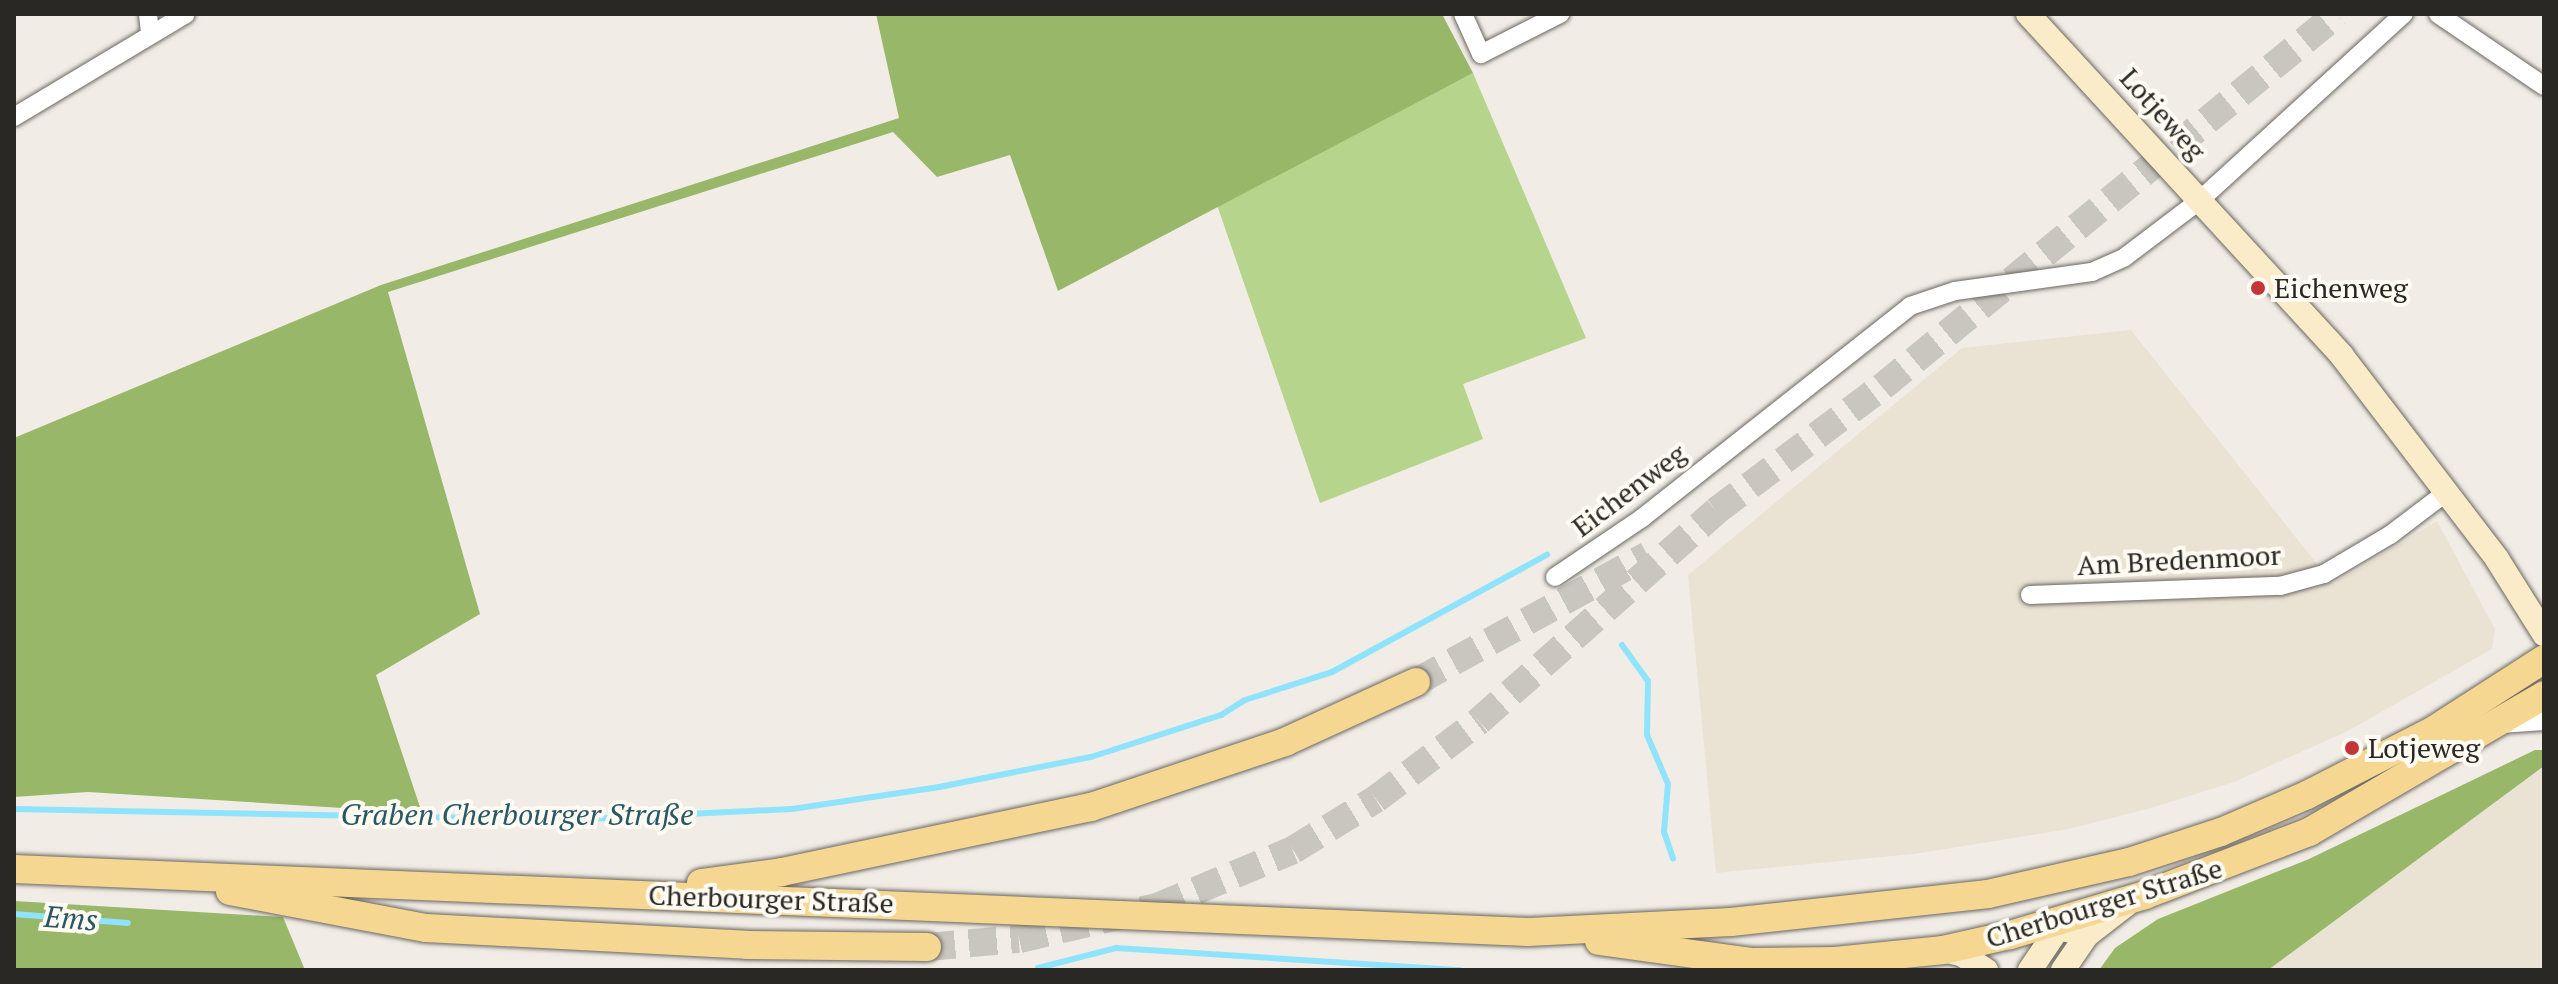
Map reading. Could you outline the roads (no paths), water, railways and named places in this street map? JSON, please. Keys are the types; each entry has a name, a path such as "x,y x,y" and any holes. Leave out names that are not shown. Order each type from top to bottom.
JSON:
{"main road":[{"name":"Cherbourger Straße","path":"1528,932 1839,913 2033,886 2129,862 2221,832 2307,795 2434,730 2544,659"},
{"path":"625,893 782,872 1091,807 1272,748 1416,682"},
{"name":"Cherbourger Straße","path":"14,869 1528,932 1753,962 1943,950 2063,921 2145,895 2309,832 2544,695"},
{"path":"2033,886 2056,905 2063,921 2103,876 2129,862"},
{"path":"147,875 426,928 747,945 927,947"}],"street":[{"path":"148,14 150,34"},
{"path":"14,117 186,14"},
{"path":"1463,14 1481,54 1560,14"},
{"name":"Lotjeweg","path":"2028,14 2342,356 2448,491 2544,634"},
{"name":"Eichenweg","path":"1555,577 1642,518 1910,306 1955,291 2073,276 2109,266 2200,200 2404,14"},
{"path":"2438,14 2544,86"},
{"name":"Am Bredenmoor","path":"2030,595 2280,586 2324,574 2390,535 2448,491"},
{"path":"2497,725 2544,721"},
{"path":"2066,964 2111,913 2145,895"},
{"path":"2063,921 2066,964"},
{"path":"2030,970 2063,921"},
{"path":"1943,950 1961,954 1986,970"}],"waterway":[{"name":"Graben Cherbourger Straße","path":"14,809 566,820 792,809 939,787 1091,757 1221,715 1245,700 1332,672 1547,555"},
{"name":"Graben Cherbourger Straße","path":"1622,645 1648,681 1647,735 1668,784 1664,832 1673,858"},
{"name":"Ems","path":"14,914 128,923"},
{"name":"Ems","path":"1038,968 1116,948 1460,970"}],"tunnel":[{"path":"927,947 1019,939 1157,907 1293,850 1376,799 1479,721 1716,511 1882,387 2337,14"},
{"path":"1416,682 1648,555"}],"place":[{"name":"Eichenweg","path":"2258,288"},
{"name":"Lotjeweg","path":"2352,748"}]}
